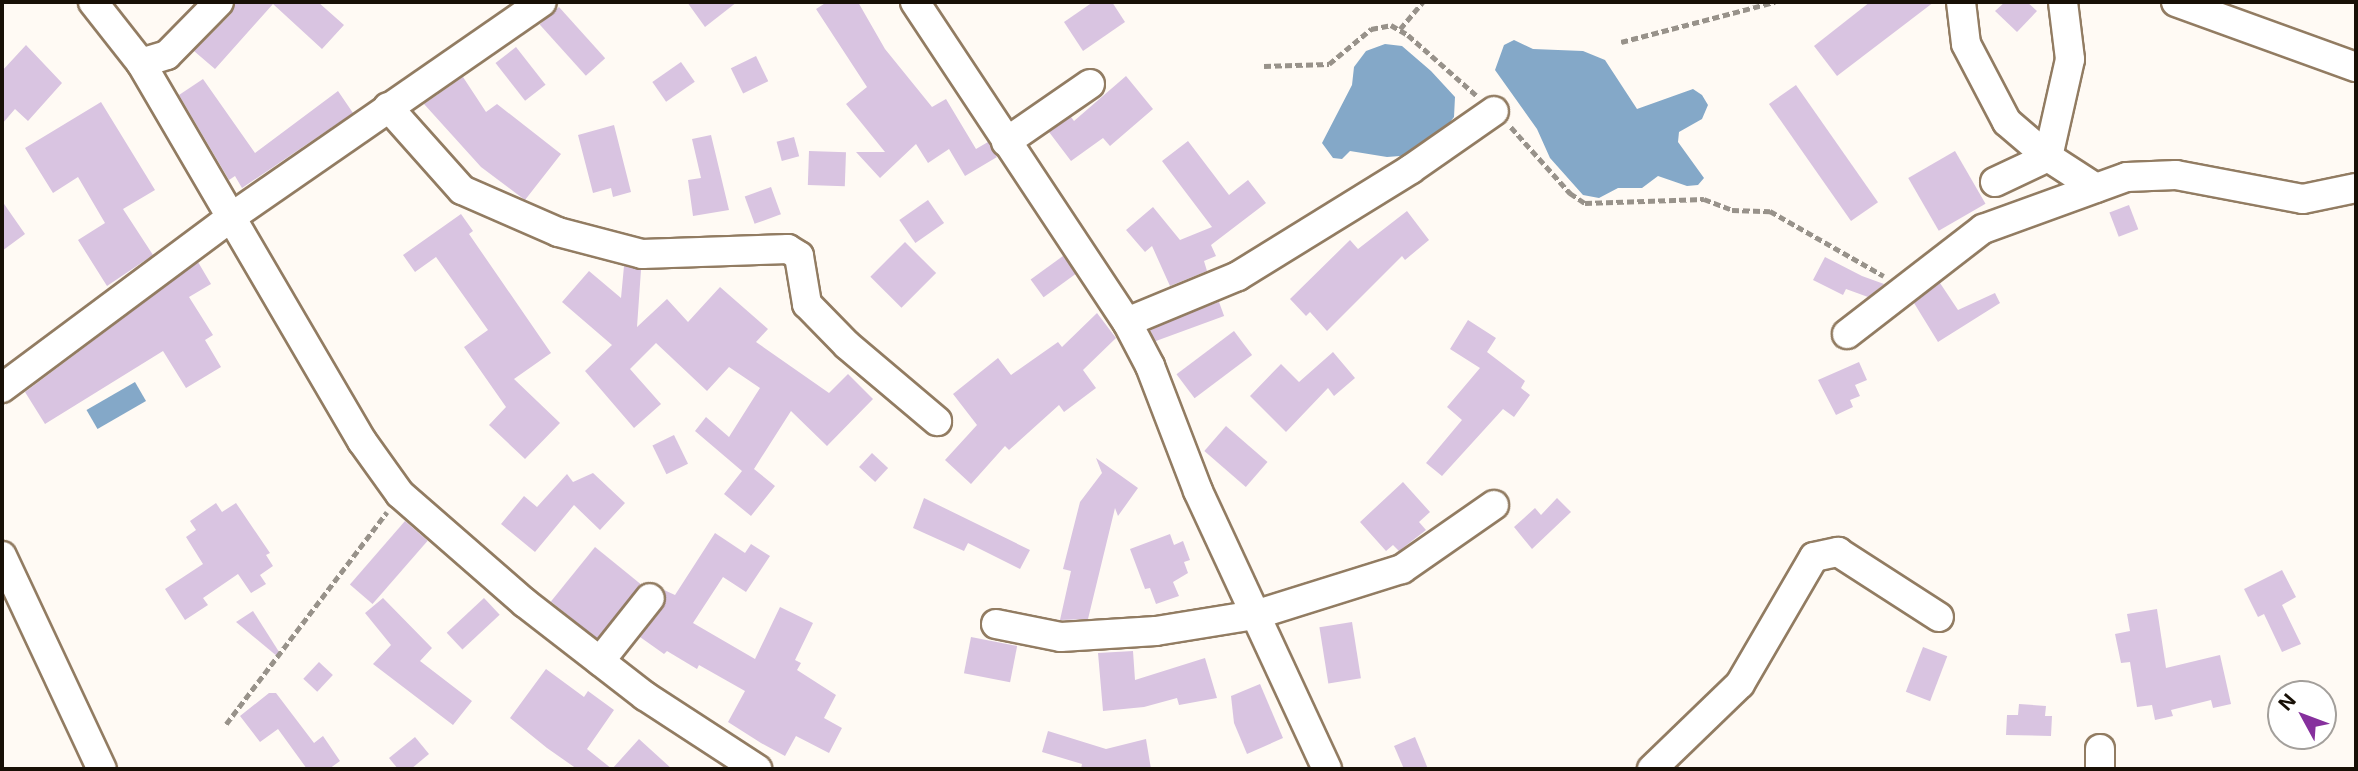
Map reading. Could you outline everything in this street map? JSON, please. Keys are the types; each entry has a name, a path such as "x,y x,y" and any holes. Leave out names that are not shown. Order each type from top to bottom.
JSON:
{"street":[{"path":"93,2 141,64 362,441 400,494 600,661 757,769"},
{"path":"141,64 167,55 219,2"},
{"path":"2,388 230,218 542,2"},
{"path":"915,2 1127,322 1255,615 1327,769"},
{"path":"1961,2 1966,44 2007,122 2048,157 2096,188"},
{"path":"2048,157 2070,59 2063,2"},
{"path":"2176,2 2356,67"},
{"path":"1006,142 1090,84"},
{"path":"388,107 462,190 558,232 642,254 788,249 799,256 807,304 846,345 937,421"},
{"path":"1127,322 1269,257 1494,111"},
{"path":"1995,181 2048,157"},
{"path":"1847,334 1983,229 2127,177 2176,175 2303,199 2356,188"},
{"path":"996,624 1061,637 1156,631 1255,615 1402,569 1494,505"},
{"path":"1651,769 1740,684 1814,556 1838,552 1939,617"},
{"path":"2,556 102,769"},
{"path":"600,661 650,598"}],"path":[{"path":"1400,29 1423,2"},
{"path":"1621,42 1775,2"},
{"path":"1264,66 1329,64 1371,29 1382,24 1400,29 1538,152 1570,193 1585,203 1704,199 1731,210 1770,211 1906,288"},
{"path":"226,724 400,494"}],"water":[{"path":"1514,40 1533,49 1583,51 1605,60 1637,109 1693,89 1702,95 1708,105 1702,119 1679,132 1678,142 1704,178 1698,185 1687,186 1658,176 1642,188 1618,188 1599,198 1583,195 1550,158 1537,129 1495,70 1504,45"},
{"path":"1385,44 1402,46 1431,71 1455,97 1454,117 1436,140 1413,155 1387,157 1350,151 1342,159 1333,158 1322,143 1352,85 1354,67 1366,51"},
{"path":"135,382 146,401 98,429 87,410"}],"building":[{"path":"235,2 318,2 344,25 322,49 273,4 215,69 194,51 231,14"},
{"path":"687,2 737,2 705,27"},
{"path":"827,2 858,2 885,49 932,107 946,99 976,149 988,142 997,157 965,176 949,149 928,163 916,144 880,178 856,152 885,152 846,104 867,87 816,9"},
{"path":"1093,2 1112,2 1125,22 1083,51 1064,22"},
{"path":"1870,2 1934,2 1837,76 1814,46"},
{"path":"2005,2 2027,2 2037,11 2017,32 1995,11"},
{"path":"559,7 605,58 586,76 540,24"},
{"path":"26,45 62,83 28,121 15,109 2,124 2,71"},
{"path":"516,47 546,85 525,101 496,63"},
{"path":"756,56 768,81 743,93 731,68"},
{"path":"681,62 695,82 666,102 652,82"},
{"path":"1126,76 1153,109 1110,146 1103,138 1071,161 1049,132 1071,117 1074,121"},
{"path":"463,77 486,112 497,104 561,154 525,200 481,167 424,104"},
{"path":"203,79 255,153 338,91 353,113 242,188 235,176 229,180 179,95"},
{"path":"1796,85 1878,202 1851,221 1769,104"},
{"path":"101,102 155,190 123,209 153,255 107,286 78,240 105,223 78,177 53,193 25,148"},
{"path":"614,125 631,192 613,197 611,188 593,193 578,135"},
{"path":"711,135 729,210 693,216 688,180 701,178 692,139"},
{"path":"794,137 799,156 782,161 777,142"},
{"path":"1188,141 1229,195 1248,180 1266,203 1211,245 1216,256 1204,261 1207,271 1170,286 1152,246 1145,252 1126,230 1153,207 1180,240 1212,227 1162,161"},
{"path":"809,151 846,152 845,186 808,185"},
{"path":"1955,151 1986,204 1939,231 1908,178"},
{"path":"771,187 781,214 755,224 745,197"},
{"path":"928,200 944,223 915,243 899,220"},
{"path":"2,201 25,234 2,251"},
{"path":"2129,205 2138,229 2119,237 2109,213"},
{"path":"1407,211 1429,240 1405,260 1402,256 1327,331 1310,312 1306,316 1290,299 1350,240 1358,249"},
{"path":"461,214 473,231 469,234 551,353 514,379 560,423 525,459 489,425 506,407 464,347 488,330 436,257 415,272 403,255"},
{"path":"905,242 936,273 901,308 870,277"},
{"path":"1063,256 1076,274 1044,297 1031,280"},
{"path":"1825,257 1884,284 1868,297 1846,289 1843,295 1813,280"},
{"path":"198,262 211,284 189,297 213,335 205,340 221,367 186,388 163,351 45,424 25,392"},
{"path":"624,266 641,270 637,327 667,299 688,322 720,287 768,329 756,342 829,393 848,374 873,399 827,446 791,411 754,469 775,486 751,516 724,494 742,471 695,431 706,417 729,437 760,388 729,367 707,391 656,343 630,369 661,404 634,428 585,371 612,345 562,302 589,271 621,298"},
{"path":"1940,283 1958,310 1995,293 2000,303 1938,342 1914,303"},
{"path":"1219,302 1224,316 1155,341 1149,327"},
{"path":"1097,313 1116,338 1083,370 1096,388 1064,412 1059,405 1009,450 1005,446 971,484 945,460 977,425 953,394 998,358 1011,375 1058,342 1062,347"},
{"path":"1468,320 1496,338 1487,352 1525,381 1521,388 1530,395 1514,417 1503,409 1442,476 1426,463 1462,420 1447,407 1480,368 1450,349"},
{"path":"1234,331 1252,355 1195,398 1176,374"},
{"path":"1333,352 1355,378 1334,396 1328,388 1286,432 1250,396 1281,364 1299,382"},
{"path":"1859,362 1867,380 1855,385 1860,396 1850,400 1853,407 1836,415 1818,380"},
{"path":"1226,426 1268,462 1246,487 1204,451"},
{"path":"674,435 688,464 666,474 652,446"},
{"path":"872,453 888,468 875,482 859,467"},
{"path":"1096,458 1138,488 1118,516 1115,508 1088,619 1060,620 1071,571 1063,569 1080,502 1102,473"},
{"path":"593,473 625,503 600,530 574,505 535,552 501,524 524,496 537,507 567,474 573,482"},
{"path":"1403,482 1430,512 1419,522 1426,530 1399,551 1393,545 1386,551 1360,522"},
{"path":"924,498 1030,550 1020,569 968,543 964,551 913,528"},
{"path":"1557,498 1571,512 1532,549 1514,527 1535,508 1541,515"},
{"path":"216,503 222,512 236,503 270,553 266,555 273,566 260,575 266,584 251,593 238,574 203,598 208,605 185,620 165,589 203,564 186,537 196,530 190,521"},
{"path":"405,521 428,541 373,604 350,584"},
{"path":"715,533 745,553 751,544 770,556 746,592 723,577 693,623 755,659 780,607 813,623 795,660 801,663 797,670 836,695 824,718 842,728 829,753 796,736 785,756 761,743 728,722 745,691 699,665 697,669 667,651 664,654 640,637 663,608 664,590 675,595"},
{"path":"1170,534 1174,545 1183,541 1190,560 1184,562 1188,573 1173,582 1179,596 1156,604 1150,588 1145,589 1130,549"},
{"path":"595,547 641,584 597,639 551,601"},
{"path":"2282,570 2296,597 2282,605 2301,644 2282,652 2264,614 2258,617 2244,589"},
{"path":"383,598 432,648 420,661 472,701 453,725 373,664 391,645 365,613"},
{"path":"484,598 500,615 462,650 447,633"},
{"path":"2157,609 2166,668 2220,655 2231,704 2213,708 2211,700 2171,710 2173,716 2155,720 2152,705 2137,707 2130,662 2121,663 2115,634 2130,631 2127,614"},
{"path":"253,611 281,655 278,657 236,622"},
{"path":"1352,622 1361,678 1328,683 1319,627"},
{"path":"971,637 1017,646 1010,682 964,673"},
{"path":"1923,647 1947,656 1930,701 1906,692"},
{"path":"1133,651 1135,680 1205,658 1217,698 1179,705 1177,698 1144,707 1103,711 1098,653"},
{"path":"319,662 333,675 317,692 303,679"},
{"path":"546,669 584,697 588,691 614,710 587,749 612,769 577,769 510,718"},
{"path":"1260,684 1283,738 1247,754 1234,723 1231,696"},
{"path":"269,693 276,693 314,743 323,736 340,761 329,769 307,769 278,729 260,742 240,716"},
{"path":"2019,704 2046,706 2045,716 2052,716 2051,736 2006,735 2007,715 2018,715"},
{"path":"1048,731 1106,749 1146,739 1151,769 1081,769 1082,764 1042,752"},
{"path":"415,737 429,754 411,769 398,769 389,758"},
{"path":"1415,737 1428,769 1404,769 1394,746"},
{"path":"639,739 672,769 612,769"}]}
